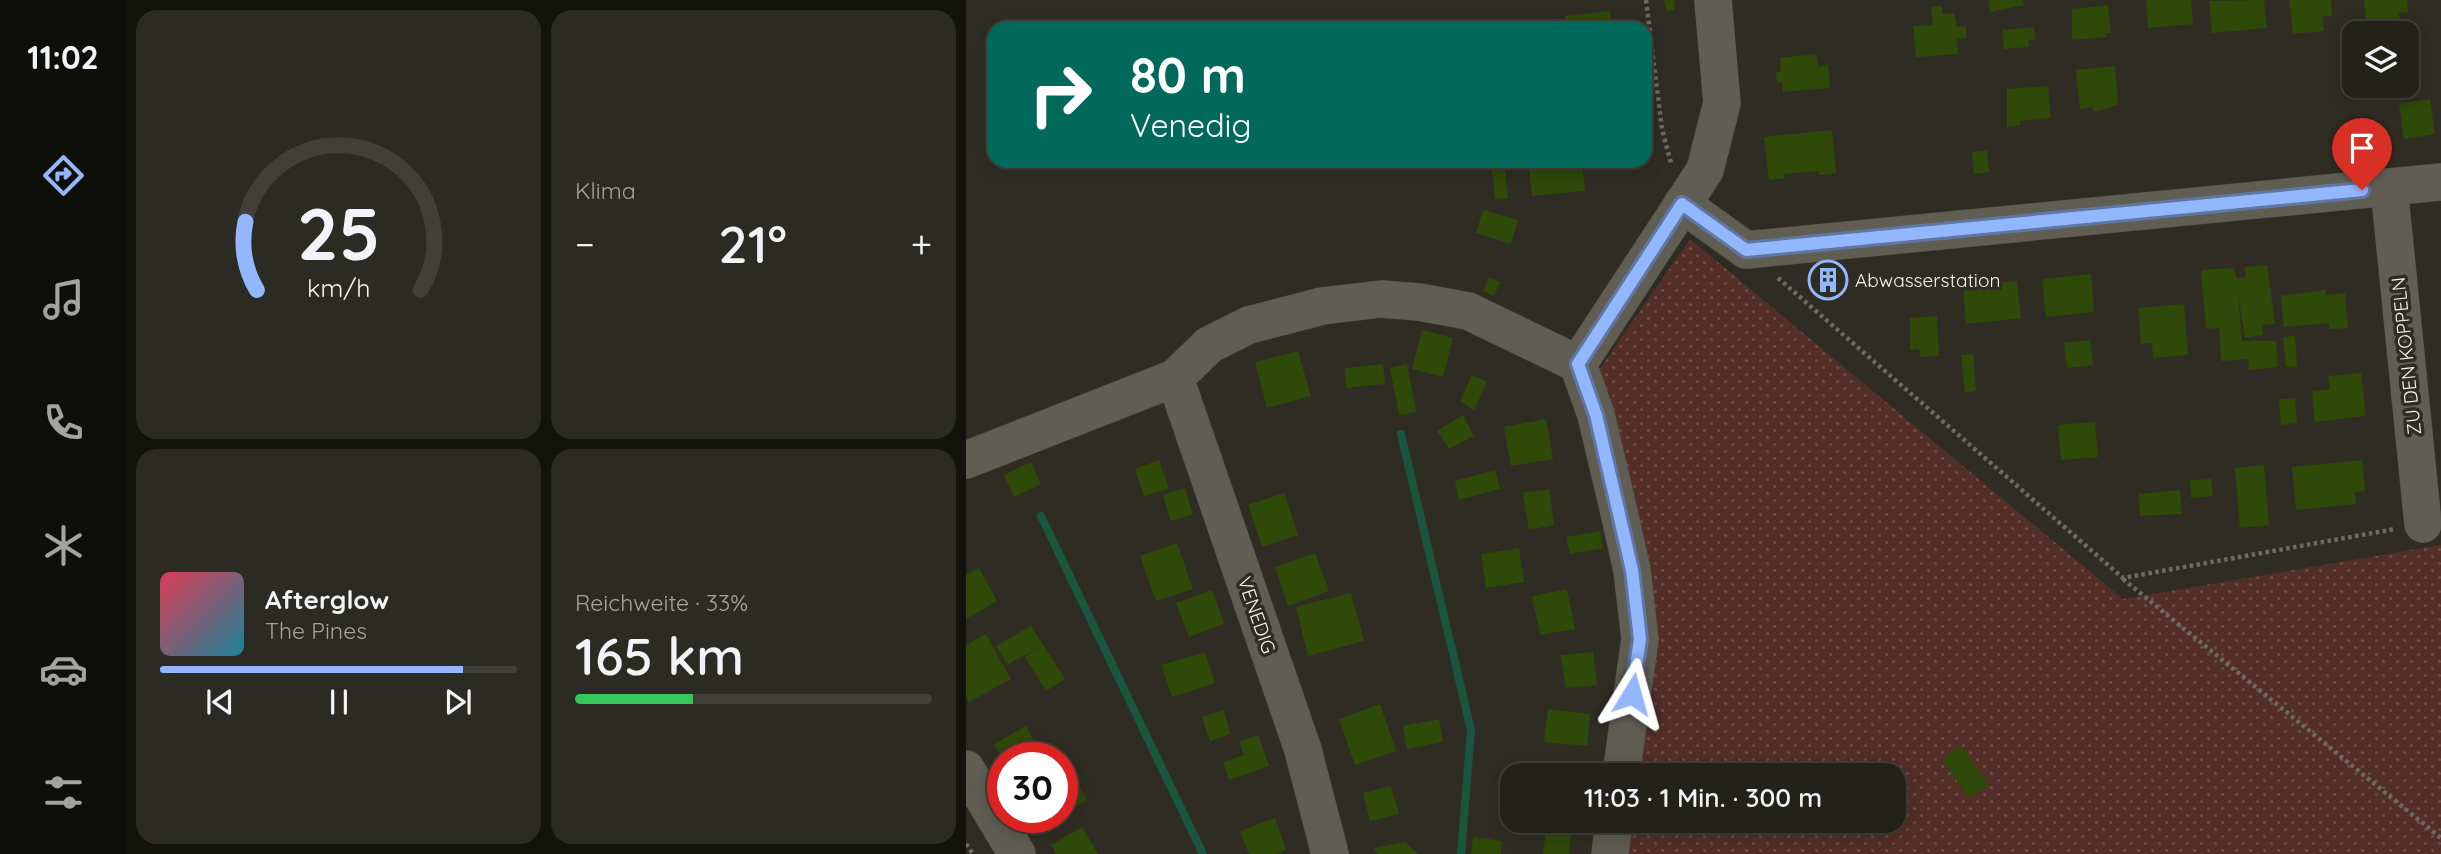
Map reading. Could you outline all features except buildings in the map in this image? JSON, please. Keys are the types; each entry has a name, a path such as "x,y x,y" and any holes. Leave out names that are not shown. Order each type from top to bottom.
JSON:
{"street":[{"path":"1578,364 1705,170 1722,103 1713,0"},
{"path":"1682,204 1746,250 2441,182"},
{"name":"ZU DEN KOPPELN","path":"2389,187 2423,524"},
{"path":"966,460 1175,378 1209,345 1249,325 1322,306 1381,299 1419,302 1468,312 1578,364 1596,415 1632,570 1640,639 1623,763"},
{"name":"VENEDIG","path":"1175,378 1303,750 1330,854"},
{"path":"966,769 1017,854"},
{"path":"1610,854 1613,833"}],"path":[{"path":"1646,0 1648,21"},
{"path":"1652,52 1661,129 1682,204"},
{"path":"1746,250 2123,578 2441,838"},
{"path":"2123,578 2423,524"},
{"path":"966,844 972,854"}],"shaded area":[{"path":"1690,239 2123,599 2441,545 2441,854 1627,854 1630,833 1906,833 1906,763 1637,763 1599,370"}],"waterway":[{"path":"1401,434 1471,730 1461,854"},
{"path":"1041,516 1203,854"}],"place":[{"name":"Abwasserstation","path":"1828,280"}],"route":[{"path":"1632,694 1640,639 1632,570 1596,415 1578,364 1682,204 1746,250 2362,190"}]}
